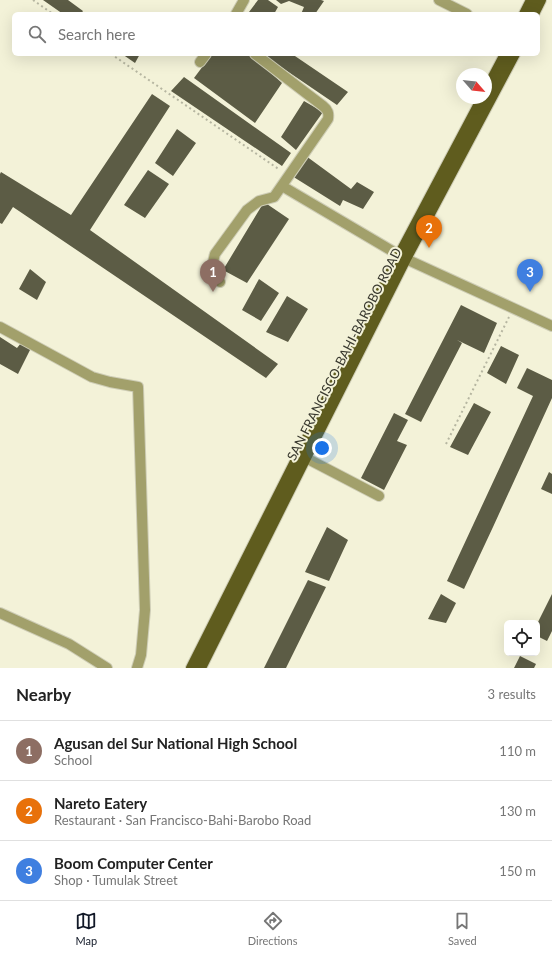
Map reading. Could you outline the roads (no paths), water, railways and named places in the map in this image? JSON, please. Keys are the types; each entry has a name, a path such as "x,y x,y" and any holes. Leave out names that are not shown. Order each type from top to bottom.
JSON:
{"main road":[{"path":"525,12 531,0"},
{"path":"535,12 541,0"},
{"path":"492,79 504,56"},
{"name":"SAN FRANCISCO-BAHI-BAROBO ROAD","path":"202,668 306,458 402,257 514,56"},
{"name":"SAN FRANCISCO-BAHI-BAROBO ROAD","path":"191,668 479,104"}],"street":[{"path":"237,12 244,0"},
{"path":"439,0 463,12"},
{"path":"200,62 204,56"},
{"path":"220,282 213,269 212,262 215,254 247,210 259,201 274,197 328,119 329,114 323,106 258,56"},
{"path":"282,186 402,257 552,326"},
{"path":"0,327 92,377 138,387 145,610 141,655 137,668"},
{"path":"306,458 379,496"},
{"path":"0,613 69,644 107,668"}],"place":[{"name":"Nareto Eatery","path":"429,248"},
{"name":"Agusan del Sur National High School","path":"213,292"},
{"name":"Boom Computer Center","path":"530,292"}]}
